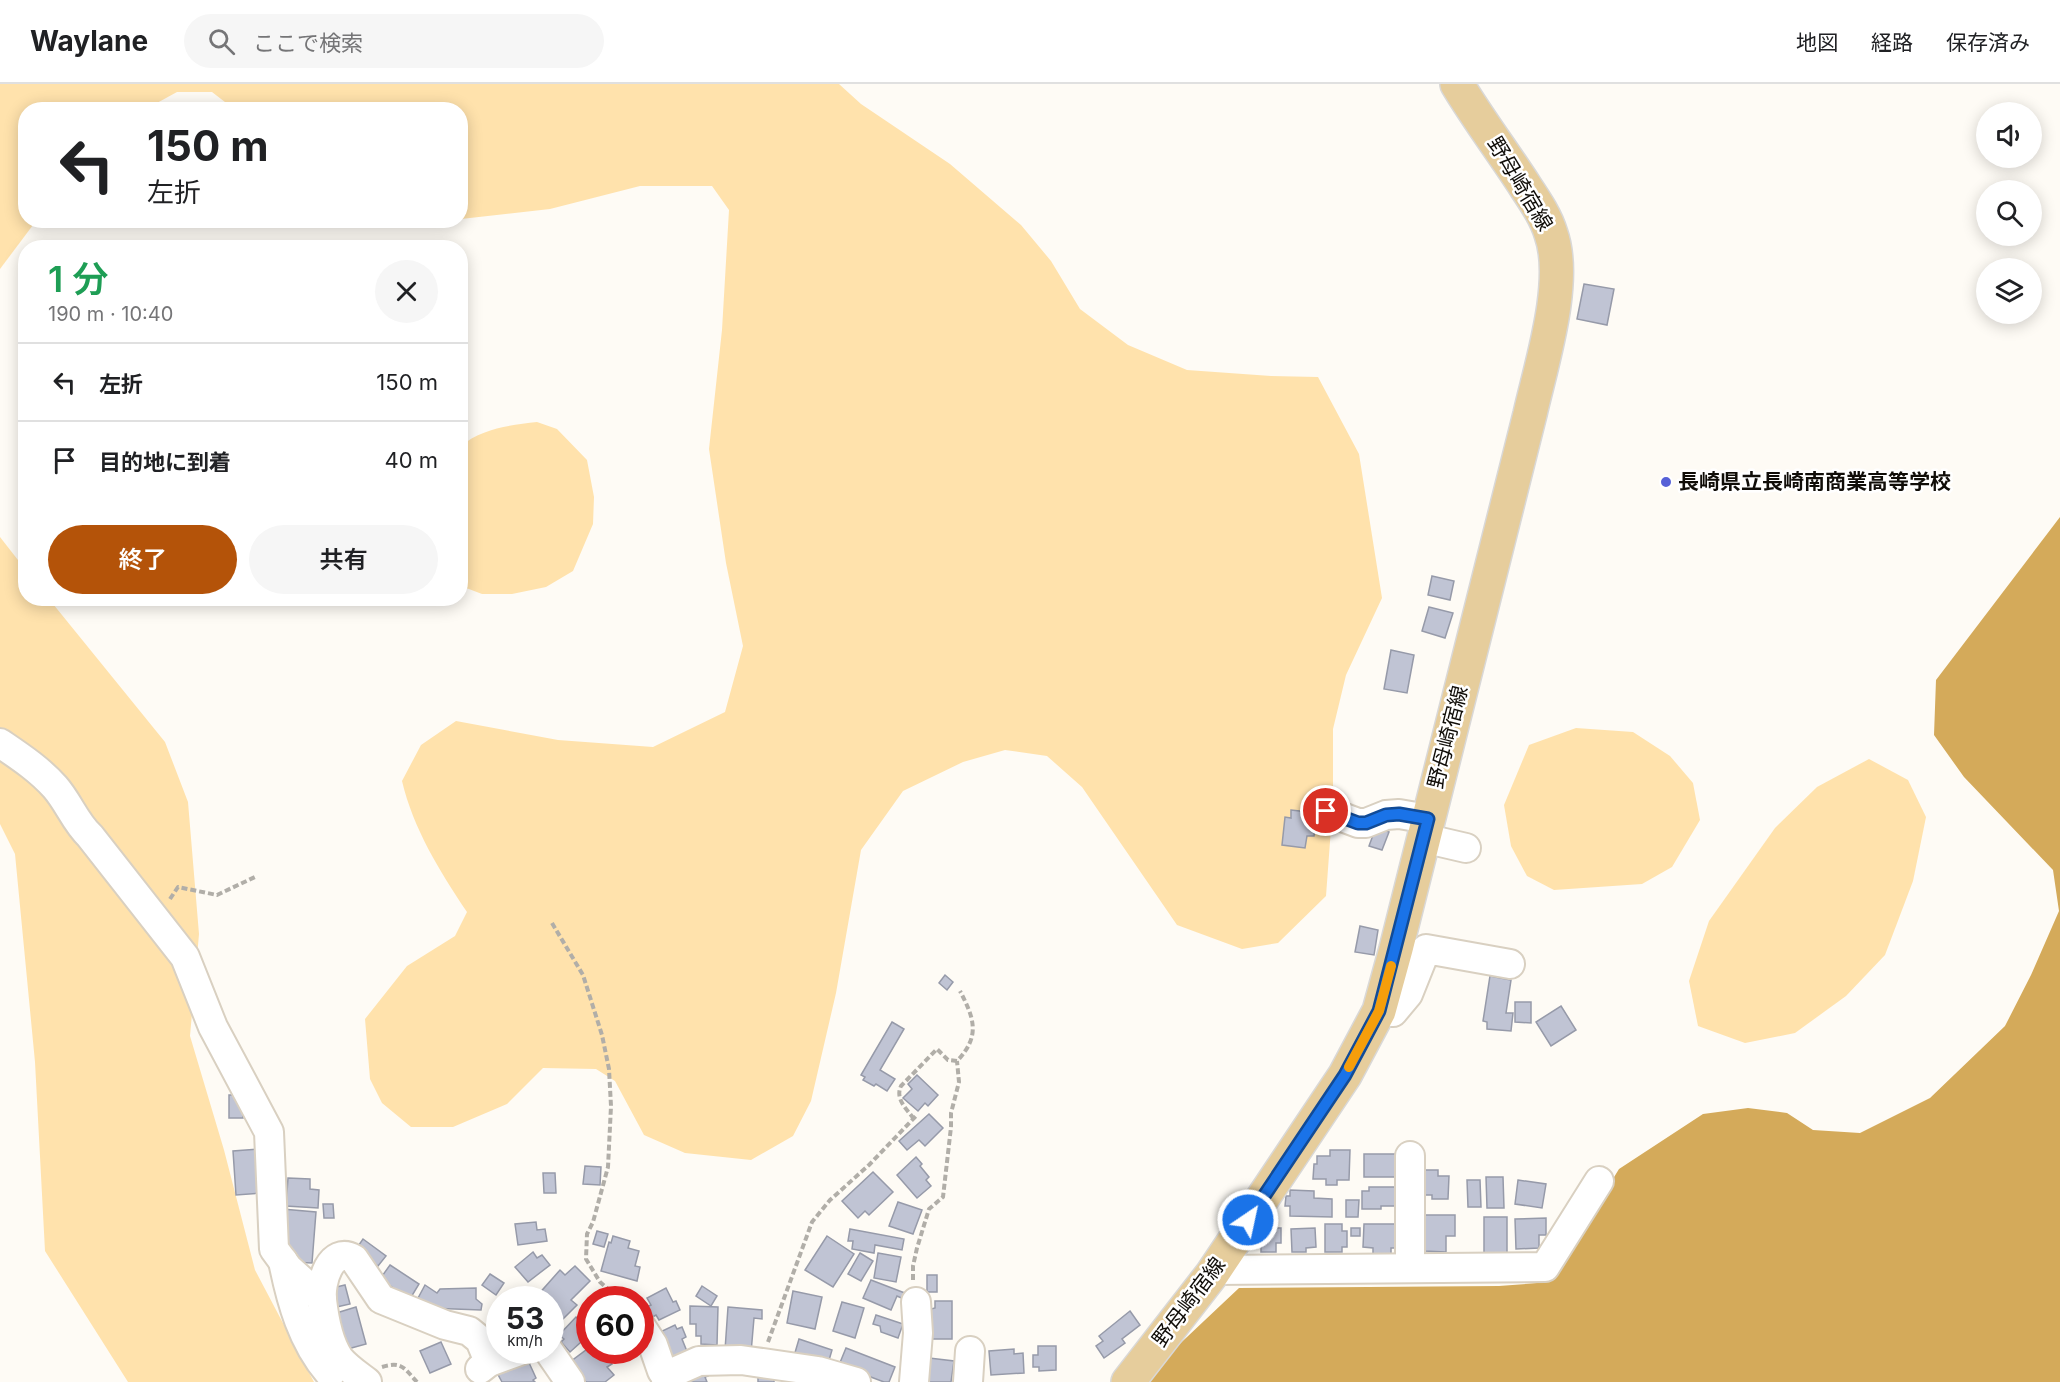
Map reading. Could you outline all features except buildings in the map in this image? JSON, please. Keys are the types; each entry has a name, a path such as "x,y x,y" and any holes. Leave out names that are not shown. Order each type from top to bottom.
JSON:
{"main road":[{"name":"野母崎宿線","path":"1128,1382 1215,1270 1345,1075 1379,1011 1530,414 1550,326 1556,278 1556,255 1552,234 1539,207 1456,84"}],"street":[{"path":"0,742 34,767 56,788 80,826 185,957 213,1027 269,1132 274,1249 283,1261 322,1299"},
{"path":"1326,811 1358,823 1366,823 1386,815 1399,814 1466,848"},
{"path":"1379,1011 1393,1012 1408,994 1426,948 1510,964"},
{"path":"1410,1156 1410,1268"},
{"path":"1215,1270 1545,1267 1599,1181"},
{"path":"367,1382 339,1358 322,1299 323,1282 333,1260 338,1257 354,1258 381,1299 445,1325 469,1331 480,1340 484,1366 489,1364"},
{"path":"283,1261 292,1305 316,1359 330,1374"},
{"path":"914,1382 918,1333 916,1302"},
{"path":"654,1350 660,1378 699,1361 741,1360 818,1371 856,1382"},
{"path":"968,1382 970,1351"},
{"path":"558,1364 570,1382"}],"path":[{"path":"155,919 178,887 217,895 257,876"},
{"path":"552,922 584,975 602,1035 609,1069 608,1167 593,1222 587,1234 586,1259 604,1286"},
{"path":"916,1302 913,1266 916,1248 929,1209 943,1197 951,1113 959,1082 957,1060 970,1044 974,1030 972,1013 960,991"},
{"path":"760,1362 812,1222 830,1200 869,1165 916,1117 899,1099 897,1092 900,1086 937,1049 948,1060 957,1060"}],"shaded area":[{"path":"0,84 839,84 861,104 950,164 1021,225 1051,261 1080,309 1128,345 1187,370 1318,377 1359,454 1382,598 1346,675 1333,729 1333,801 1326,896 1278,943 1242,949 1177,925 1082,787 1047,756 1005,750 963,762 903,791 861,850 836,993 811,1101 793,1136 751,1160 685,1153 644,1135 615,1081 596,1069 543,1068 507,1104 453,1127 411,1127 382,1103 370,1079 365,1019 407,966 455,936 467,912 420,833 402,781 421,745 456,721 558,740 653,747 725,712 743,646 726,563 709,449 722,330 729,210 712,186 640,186 550,209 468,218 468,102 225,102 212,92 177,92 159,102 18,102 18,228 31,228 22,240 18,240 18,245 0,269"},
{"path":"537,422 557,429 587,460 594,497 593,524 573,571 546,587 512,594 482,594 468,589 468,441 487,431"},
{"path":"2060,517 2060,1382 1143,1382 1152,1370 1239,1288 1499,1286 1550,1282 1619,1169 1703,1114 1748,1108 1787,1113 1813,1130 1860,1133 1930,1098 2005,1026 2031,975 2059,911 2053,870 1964,777 1934,735 1936,680"},
{"path":"0,537 18,560 18,606 55,606 165,742 188,802 199,934 190,1036 224,1150 255,1270 314,1382 128,1382 45,1251 35,1062 15,854 0,824"},
{"path":"1576,728 1633,732 1670,756 1693,783 1700,820 1672,867 1642,884 1554,890 1527,876 1511,846 1504,805 1529,745"},
{"path":"1869,759 1908,780 1926,817 1913,881 1885,955 1846,996 1795,1033 1745,1043 1698,1026 1689,981 1709,921 1775,828 1817,787"}],"slow traffic":[{"path":"1349,1067 1379,1011 1391,966"}],"place":[{"name":"長崎県立長崎南商業高等学校","path":"1666,482"}],"route":[{"path":"1248,1220 1345,1075 1379,1011 1428,819 1399,814 1386,815 1366,823 1358,823 1326,811"}]}
